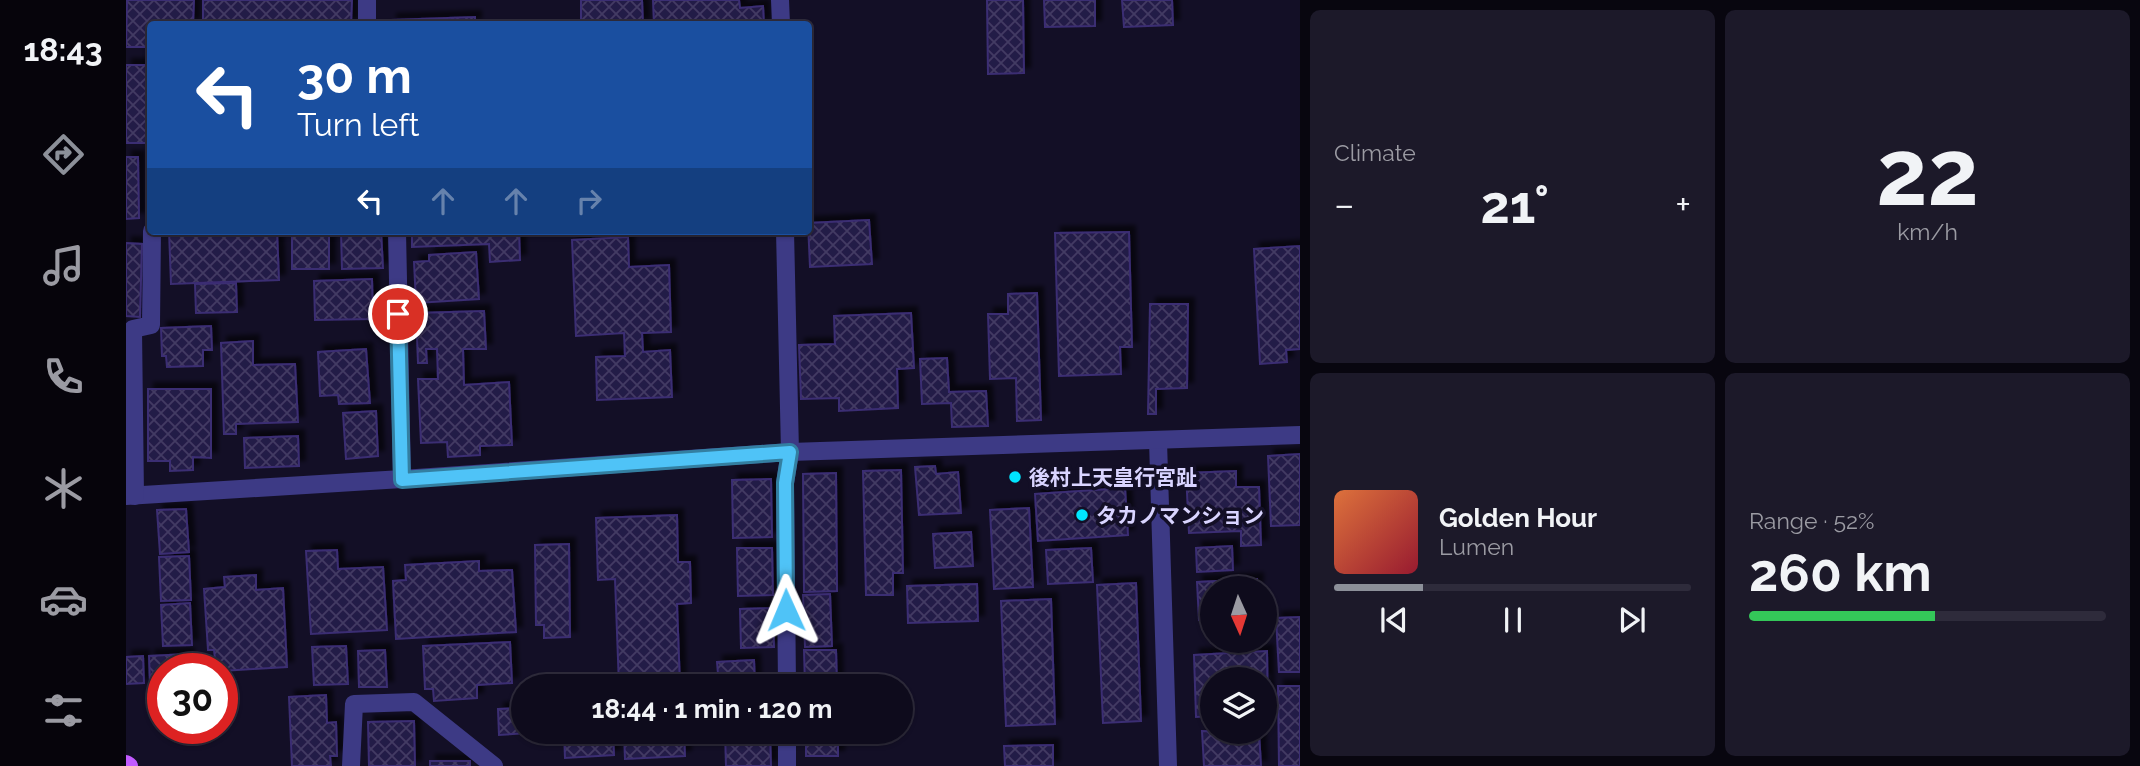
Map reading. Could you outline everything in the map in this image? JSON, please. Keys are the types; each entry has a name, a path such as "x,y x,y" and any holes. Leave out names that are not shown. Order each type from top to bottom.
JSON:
{"street":[{"path":"367,0 367,21"},
{"path":"780,0 781,21"},
{"path":"152,235 151,325 134,329 130,496 402,480 790,452 1300,435"},
{"path":"397,235 402,480"},
{"path":"785,235 790,452 785,483 787,674"},
{"path":"1158,441 1168,766"},
{"path":"351,766 354,704 414,702 494,766"},
{"path":"787,744 787,766"}],"building":[{"path":"127,0 194,0 193,21 147,21 147,47 126,47"},
{"path":"203,0 352,0 351,21 203,21"},
{"path":"581,0 642,0 643,21 581,21"},
{"path":"653,0 739,0 740,8 763,6 764,21 654,21"},
{"path":"987,0 1023,0 1024,73 988,74"},
{"path":"1044,0 1095,0 1095,26 1045,27"},
{"path":"1122,0 1172,0 1173,25 1124,27"},
{"path":"475,17 475,21 391,20"},
{"path":"126,65 147,65 147,143 126,143"},
{"path":"126,157 138,157 139,218 126,219"},
{"path":"869,220 872,264 810,267 809,235 812,235 812,223"},
{"path":"1129,232 1132,347 1120,347 1121,374 1059,376 1055,233"},
{"path":"169,235 277,235 279,280 171,284"},
{"path":"292,235 329,235 329,269 292,269"},
{"path":"341,235 381,235 383,268 342,269"},
{"path":"412,235 519,235 520,260 490,262 489,244 412,247"},
{"path":"628,237 629,267 669,265 671,332 642,333 643,352 670,350 672,397 597,400 596,357 625,356 624,333 576,336 572,240"},
{"path":"126,243 142,244 140,317 126,316"},
{"path":"1300,246 1300,349 1286,350 1287,362 1260,364 1254,249"},
{"path":"476,252 479,299 416,303 414,262 429,261 429,255"},
{"path":"372,279 373,319 315,320 314,281"},
{"path":"236,283 237,312 196,313 195,284"},
{"path":"1037,293 1041,420 1017,421 1016,378 990,379 988,314 1008,314 1008,294"},
{"path":"1150,304 1188,304 1187,388 1156,389 1156,414 1148,414"},
{"path":"484,311 486,349 463,349 464,385 509,382 512,445 480,446 480,455 448,457 447,442 421,443 418,379 438,379 437,349 426,349 427,363 418,363 416,313"},
{"path":"911,313 914,368 897,369 898,408 839,411 839,398 801,399 799,345 835,344 834,316"},
{"path":"211,326 212,350 203,350 203,366 167,367 166,356 162,356 161,328"},
{"path":"253,341 253,365 295,364 298,422 236,424 236,434 224,434 221,343"},
{"path":"366,349 370,403 339,404 338,395 320,396 318,352"},
{"path":"947,358 949,392 986,391 988,426 952,427 951,403 922,404 920,359"},
{"path":"148,389 211,389 211,458 193,457 193,470 170,471 170,461 148,461"},
{"path":"376,411 378,456 346,459 343,413"},
{"path":"298,436 299,466 245,468 244,438"},
{"path":"1300,454 1300,525 1271,526 1268,456"},
{"path":"935,466 936,474 958,472 961,513 919,515 915,467"},
{"path":"901,470 903,573 893,573 893,595 866,595 863,471"},
{"path":"1236,471 1236,487 1259,487 1261,545 1241,546 1241,531 1189,533 1186,473"},
{"path":"836,473 837,591 804,592 803,474"},
{"path":"771,479 772,537 733,538 732,480"},
{"name":"タカノマンション","path":"1125,488 1128,535 1038,541 1035,494"},
{"path":"1029,508 1033,587 994,589 990,510"},
{"path":"186,509 189,552 160,554 157,510"},
{"path":"677,515 678,562 690,562 691,603 677,604 680,674 619,674 615,579 598,580 596,518"},
{"path":"971,532 973,566 935,568 933,534"},
{"path":"569,544 570,637 544,638 544,625 536,625 535,545"},
{"path":"1232,546 1233,570 1197,572 1196,548"},
{"path":"737,548 772,548 773,595 738,596"},
{"path":"1091,548 1093,582 1048,584 1046,550"},
{"path":"337,550 338,569 383,567 387,630 311,634 306,551"},
{"path":"189,556 191,600 161,601 159,557"},
{"path":"479,561 479,571 512,570 516,632 396,639 393,581 406,580 405,565"},
{"path":"256,575 256,590 283,588 287,667 238,670 238,653 214,653 214,650 208,650 204,589 225,587 224,577"},
{"path":"1197,582 1200,582 1200,620 1199,620"},
{"path":"1136,583 1141,721 1103,723 1097,585"},
{"path":"977,584 978,621 908,623 907,586"},
{"path":"830,594 832,646 805,647 803,595"},
{"path":"1051,599 1055,724 1006,726 1001,601"},
{"path":"190,603 192,645 163,646 161,605"},
{"path":"773,608 774,647 741,648 740,609"},
{"path":"1300,617 1300,672 1279,672 1278,618"},
{"path":"510,642 511,683 477,685 477,698 434,701 433,689 425,689 423,646"},
{"path":"346,646 348,684 314,685 312,647"},
{"path":"385,650 387,687 359,687 358,651"},
{"path":"804,650 836,650 837,674 805,674"},
{"path":"1267,653 1267,667 1200,667 1200,717 1196,717 1194,655"},
{"path":"143,656 144,683 126,684 126,657"},
{"path":"754,660 755,674 718,674 717,662"},
{"path":"1278,686 1300,686 1300,766 1279,766"},
{"path":"326,695 327,723 336,722 337,756 330,756 331,766 292,766 289,697"},
{"path":"511,708 511,734 499,735 498,709"},
{"path":"414,721 415,766 369,766 368,722"},
{"path":"564,744 614,744 614,755 565,758"},
{"path":"624,744 684,744 685,756 625,759"},
{"path":"725,744 770,744 771,766 726,766"},
{"path":"806,744 838,744 838,756 806,756"},
{"path":"1203,744 1260,744 1261,766 1204,766"},
{"path":"1053,745 1053,766 1005,766 1004,746"},
{"path":"430,761 470,761 470,766 430,766"}],"place":[{"name":"後村上天皇行宮趾","path":"1015,477"},
{"name":"タカノマンション","path":"1082,515"}],"route":[{"path":"398,314 402,480 790,452 785,483 786,610"}]}
